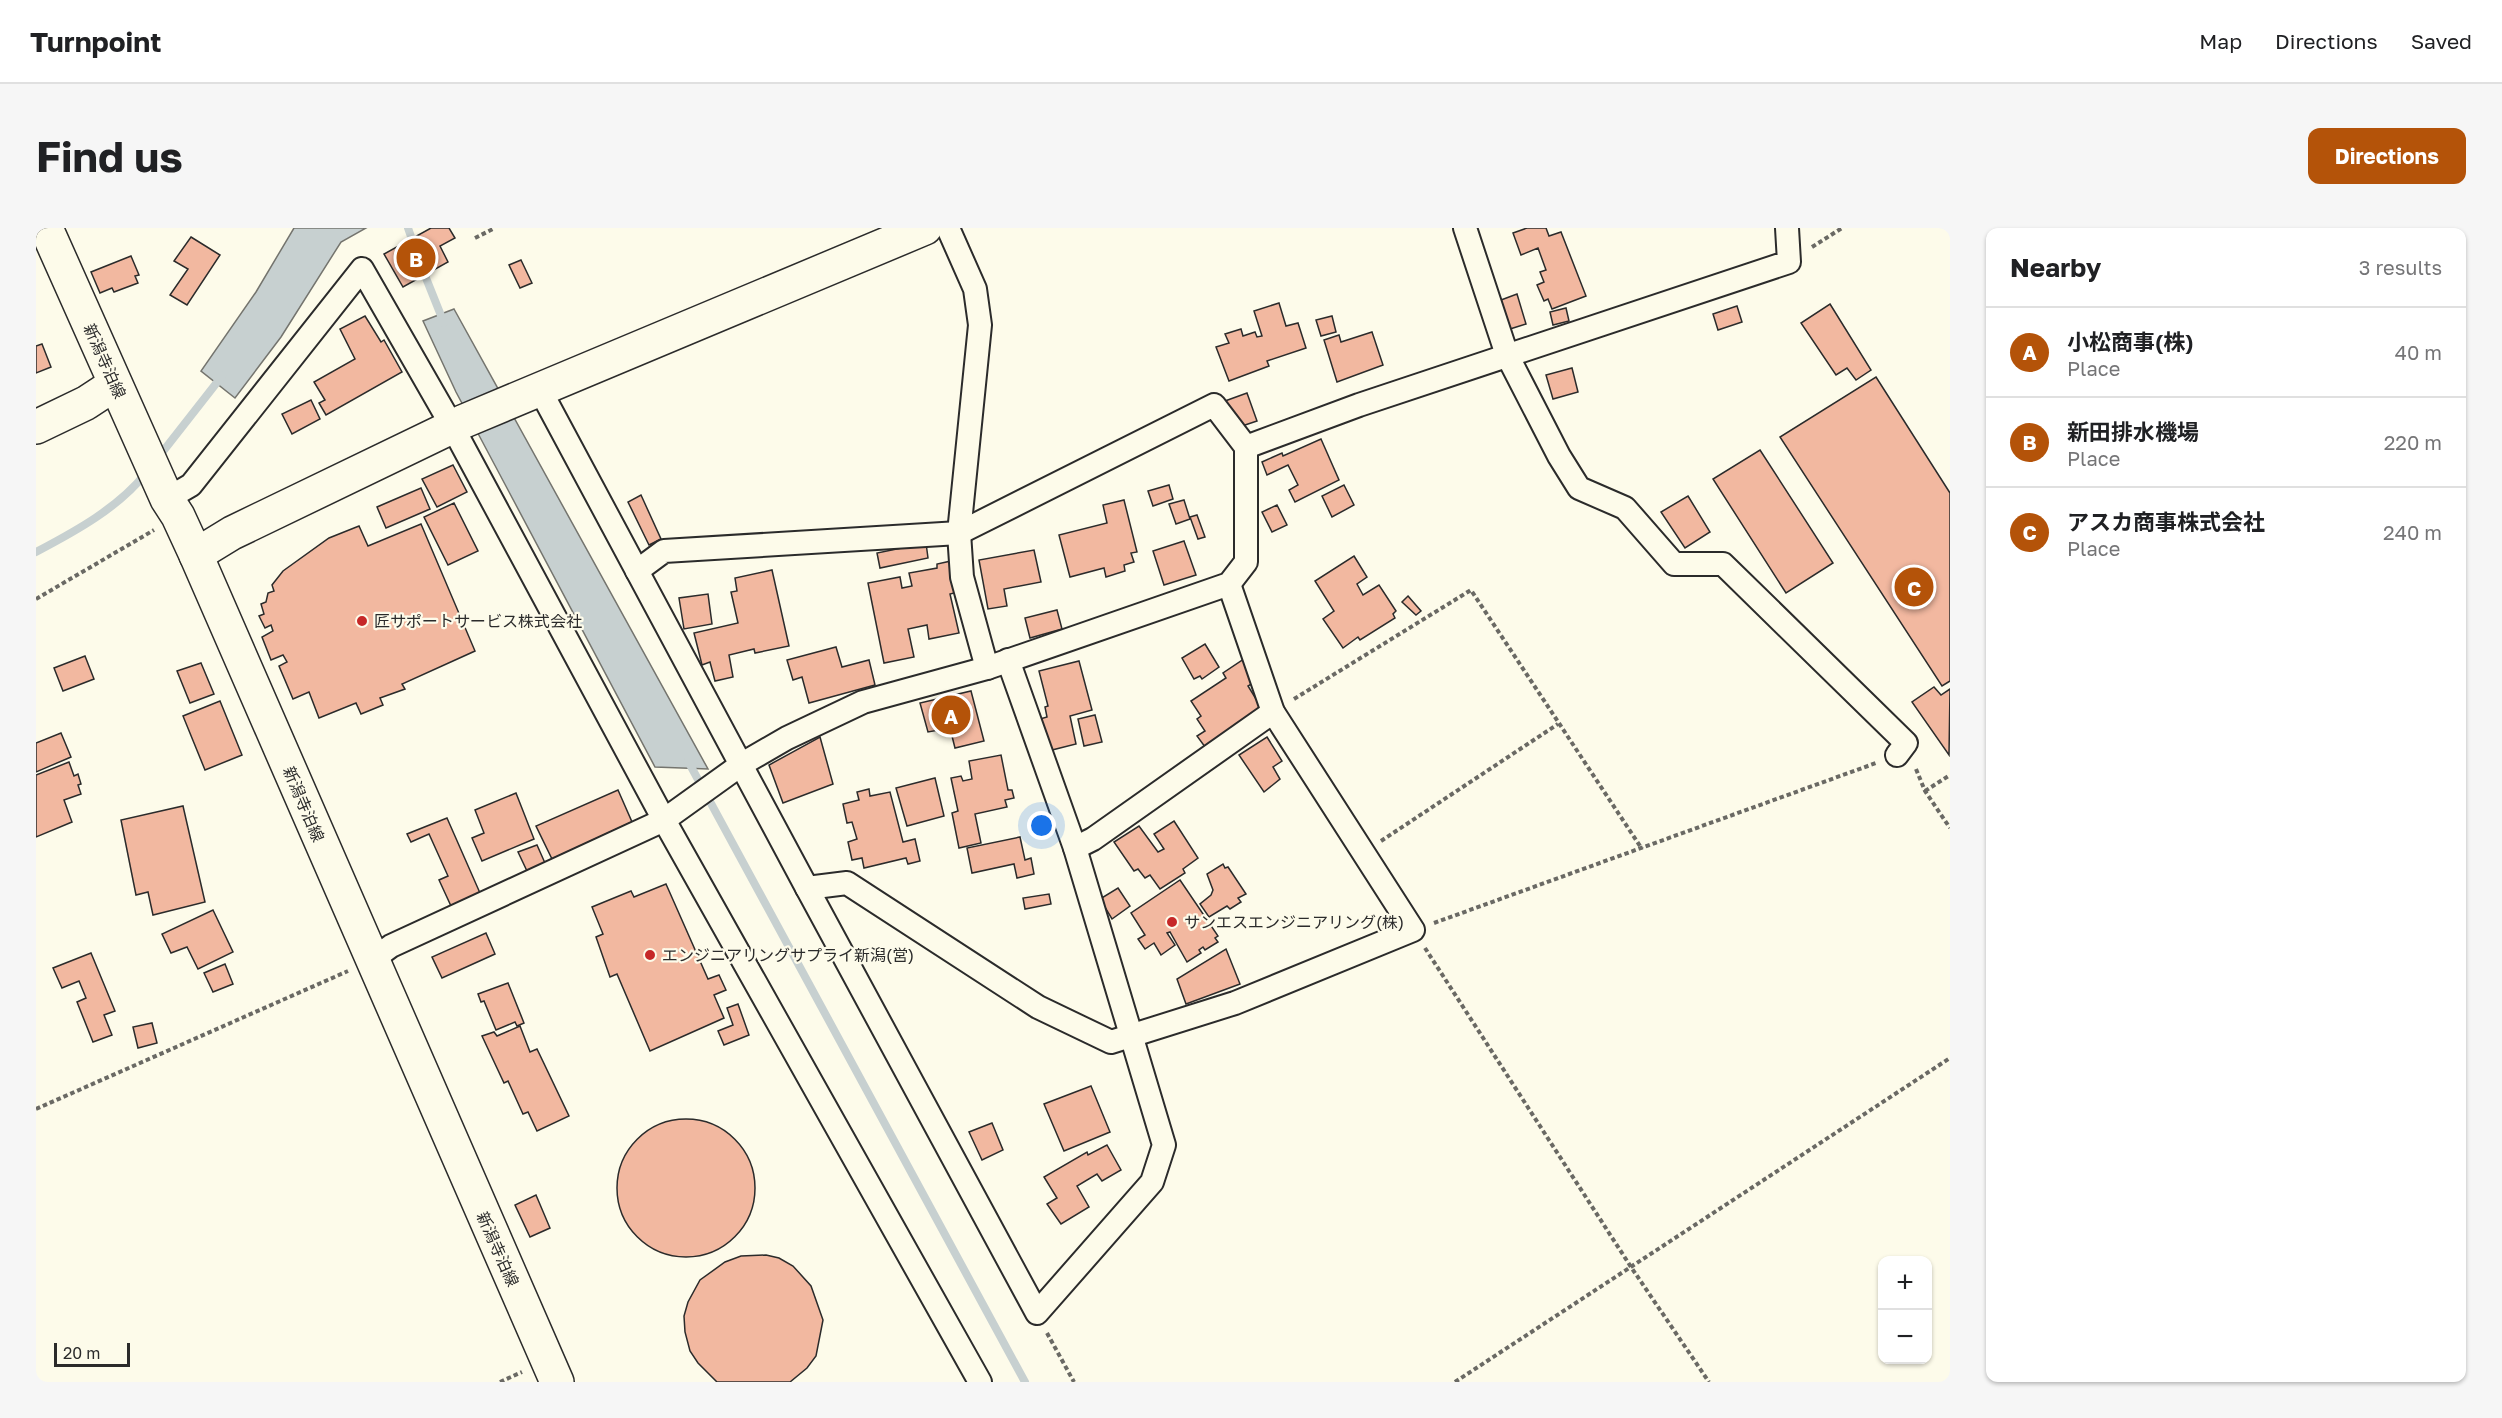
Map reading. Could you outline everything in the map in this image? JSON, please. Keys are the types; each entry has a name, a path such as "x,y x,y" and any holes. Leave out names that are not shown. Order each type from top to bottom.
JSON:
{"main road":[{"name":"新潟寺泊線","path":"46,228 130,416 196,555 557,1382"},
{"path":"196,555 232,533 457,424 925,228"},
{"path":"36,428 86,403 116,384"}],"street":[{"path":"532,391 637,571 1037,1313 1152,1182 1164,1145 1075,848 962,577 959,533 980,324 975,289 948,228"},
{"path":"1465,228 1507,356 1559,456 1579,488 1626,508 1674,564 1723,564 1906,743 1897,755"},
{"path":"1246,447 1359,405 1789,262 1787,228"},
{"path":"169,501 191,485 362,269 457,424 980,1382"},
{"path":"372,960 391,946 671,815 742,764 787,738 863,702 998,664 1229,584 1246,562 1246,447 1214,405 959,533 664,551 637,571"},
{"path":"807,888 847,883 1038,1007 1112,1042 1235,1003 1413,930 1273,712 1229,584"},
{"path":"1075,848 1094,839 1273,712"}],"path":[{"path":"475,238 495,228"},
{"path":"1789,262 1842,228"},
{"path":"36,599 169,501"},
{"path":"1273,712 1471,590 1642,849"},
{"path":"1364,852 1558,724"},
{"path":"1709,1382 1631,1267 1413,930 1897,755 1915,767 1925,792 1950,828"},
{"path":"1925,792 1950,775"},
{"path":"36,1109 372,960"},
{"path":"1455,1382 1950,1058"},
{"path":"1037,1313 1074,1382"}],"shaded area":[{"path":"294,228 366,228 341,242 281,337 235,398 201,371 256,292"},
{"path":"454,309 708,769 655,767 456,392 423,321"}],"building":[{"path":"431,228 449,228 455,238 440,246 448,262 403,287 384,254"},
{"path":"1527,228 1546,228 1549,236 1561,232 1586,296 1552,309 1548,299 1544,301 1537,285 1544,282 1540,272 1546,270 1538,248 1521,255 1513,233"},
{"path":"191,237 220,255 187,305 170,295 188,269 174,261"},
{"path":"131,256 139,275 135,276 138,283 114,292 112,288 100,293 91,272"},
{"path":"521,260 532,283 520,288 509,265"},
{"path":"1517,294 1526,324 1510,329 1501,300"},
{"path":"1279,303 1286,326 1298,323 1306,348 1267,361 1269,366 1229,381 1216,347 1229,343 1225,334 1241,329 1243,336 1255,332 1257,337 1262,336 1254,311"},
{"path":"1830,304 1871,370 1856,380 1847,368 1836,375 1801,323"},
{"path":"1737,306 1742,322 1718,330 1713,314"},
{"path":"1566,308 1569,321 1553,325 1550,312"},
{"path":"365,316 381,342 384,340 402,372 326,415 319,403 325,400 314,382 355,359 340,329"},
{"path":"1332,316 1336,332 1321,336 1316,320"},
{"path":"1372,332 1383,365 1337,382 1324,340 1339,335 1341,342"},
{"path":"42,344 51,367 36,373 36,346"},
{"path":"1572,368 1578,392 1553,399 1546,375"},
{"path":"1876,377 1950,493 1950,681 1942,686 1780,437"},
{"path":"1247,393 1257,421 1236,428 1225,401"},
{"path":"311,400 320,419 292,434 282,414"},
{"path":"1321,439 1339,480 1295,502 1289,490 1298,485 1288,465 1267,475 1262,462 1282,453 1283,456"},
{"path":"1760,450 1833,563 1786,593 1713,479"},
{"path":"453,465 467,492 437,507 422,479"},
{"path":"1169,485 1173,499 1153,506 1148,491"},
{"path":"1344,485 1354,505 1332,517 1322,496"},
{"path":"421,488 430,509 386,528 377,507"},
{"path":"641,495 661,539 649,545 628,502"},
{"path":"1688,496 1710,532 1685,548 1661,512"},
{"path":"1124,500 1137,552 1131,553 1134,562 1124,565 1125,571 1106,577 1104,568 1070,577 1059,535 1107,523 1103,505"},
{"path":"1184,500 1190,519 1176,524 1169,504"},
{"path":"454,503 478,551 448,565 424,517"},
{"path":"1277,505 1287,525 1272,532 1262,512"},
{"path":"1197,515 1205,537 1198,539 1190,517"},
{"name":"匠サポートサービス株式会社","path":"421,524 475,651 402,684 405,689 380,698 383,705 361,714 356,703 319,718 309,692 293,699 279,666 287,662 283,655 271,660 262,637 273,631 271,625 265,628 259,616 264,614 261,604 266,602 268,593 274,591 272,585 283,571 329,538 359,526 368,546"},
{"path":"1184,541 1196,575 1164,585 1153,551"},
{"path":"926,543 928,558 880,568 877,553"},
{"path":"1034,550 1041,582 1004,589 1007,606 988,609 979,560"},
{"path":"1354,556 1367,577 1357,584 1363,595 1379,585 1396,611 1393,614 1395,618 1360,640 1358,637 1343,648 1323,619 1334,611 1315,581"},
{"path":"951,561 958,592 950,594 959,633 929,639 927,625 908,629 914,657 884,663 868,583 900,577 902,588 912,586 909,573 937,568 937,564"},
{"path":"772,570 789,646 755,653 754,649 729,655 733,677 715,681 710,662 702,665 694,633 738,623 731,592 737,591 735,578"},
{"path":"708,594 712,624 684,629 679,598"},
{"path":"1408,596 1421,611 1416,615 1402,602"},
{"path":"1057,610 1062,629 1030,638 1025,618"},
{"path":"1205,644 1219,667 1202,679 1200,676 1194,679 1182,658"},
{"path":"836,647 842,667 869,660 875,685 809,703 802,677 793,680 787,660"},
{"path":"85,656 94,679 63,691 54,668"},
{"path":"1244,659 1253,683 1248,686 1261,707 1208,751 1197,736 1205,731 1197,719 1201,716 1191,701 1226,678 1223,673"},
{"path":"1079,661 1092,710 1070,716 1076,744 1048,751 1040,719 1047,717 1045,707 1048,706 1039,671"},
{"path":"201,663 214,694 190,703 177,671"},
{"path":"1934,687 1941,695 1950,689 1949,755 1912,702"},
{"path":"971,691 984,741 955,748 950,728 928,732 920,703"},
{"path":"220,701 242,755 205,770 183,716"},
{"path":"1095,715 1102,742 1084,746 1078,719"},
{"path":"61,733 71,757 36,772 36,743"},
{"path":"820,737 833,784 783,803 769,765"},
{"path":"1267,737 1282,761 1273,767 1280,779 1264,792 1239,755"},
{"path":"1001,755 1008,790 1012,790 1014,798 1005,800 1007,807 975,814 981,843 959,848 952,813 958,811 951,778 961,776 963,781 972,779 969,761"},
{"path":"69,762 74,776 78,774 81,784 78,785 81,794 64,800 72,822 36,837 36,775"},
{"path":"935,778 944,816 907,826 896,788"},
{"path":"869,789 870,796 890,792 903,842 915,839 920,861 908,864 906,858 864,868 862,858 852,860 848,842 857,839 852,822 847,823 843,804 859,800 857,792"},
{"path":"618,790 632,822 552,859 536,826"},
{"path":"516,793 534,839 482,861 472,838 484,833 475,810"},
{"path":"183,806 205,902 153,915 148,892 136,895 121,820"},
{"path":"447,818 480,893 451,906 439,880 448,876 429,834 411,842 407,834"},
{"path":"1174,821 1198,858 1183,869 1185,873 1160,889 1150,875 1145,878 1138,869 1134,871 1114,842 1139,826 1158,852 1164,849 1154,834"},
{"path":"1020,837 1025,860 1031,858 1034,874 1017,878 1014,864 972,873 967,848"},
{"path":"537,845 545,863 527,871 518,852"},
{"path":"1223,864 1225,868 1228,867 1246,894 1238,898 1241,902 1230,909 1227,906 1209,917 1200,904 1211,895 1213,890 1207,874"},
{"name":"サンエスエンジニアリング(株)","path":"1180,880 1218,936 1215,938 1218,942 1205,950 1203,947 1199,950 1201,953 1187,962 1170,932 1167,933 1175,945 1161,955 1154,943 1145,949 1138,939 1145,935 1131,913"},
{"name":"エンジニアリングサプライ新潟(営)","path":"666,884 708,979 719,975 726,990 714,995 724,1018 650,1051 617,974 610,977 596,937 603,934 592,907 631,891 634,897"},
{"path":"1118,888 1130,906 1112,919 1100,899"},
{"path":"1049,894 1051,904 1025,909 1023,898"},
{"path":"213,910 233,952 198,969 187,947 171,953 162,934"},
{"path":"486,933 495,954 442,978 432,957"},
{"path":"1226,949 1240,984 1186,1004 1177,979"},
{"path":"91,953 115,1011 104,1015 112,1035 93,1042 77,1002 86,998 79,981 62,988 53,968"},
{"path":"225,964 233,984 213,992 204,973"},
{"path":"508,983 524,1023 517,1026 515,1022 496,1030 484,1001 481,1002 478,994"},
{"path":"738,1004 749,1035 724,1045 718,1031 733,1025 727,1008"},
{"path":"152,1023 157,1043 138,1048 133,1027"},
{"path":"520,1026 530,1052 537,1049 569,1116 537,1131 528,1112 523,1114 508,1081 504,1083 482,1036 494,1032 497,1036"},
{"path":"1091,1086 1110,1132 1064,1151 1044,1104"},
{"path":"686,1119 712,1124 735,1139 750,1162 755,1188 750,1214 735,1237 712,1252 686,1257 660,1252 637,1237 622,1214 617,1188 622,1162 637,1139 660,1124"},
{"path":"992,1123 1003,1150 982,1160 969,1132"},
{"path":"1107,1145 1121,1170 1102,1181 1097,1174 1077,1186 1089,1207 1061,1224 1047,1204 1057,1198 1044,1177 1087,1152 1088,1155"},
{"path":"536,1195 550,1228 530,1237 515,1205"},
{"path":"766,1255 779,1258 793,1266 811,1286 823,1320 816,1356 807,1368 790,1382 717,1382 698,1363 690,1351 684,1316 688,1302 700,1280 725,1262 741,1256"}],"waterway":[{"path":"408,228 415,248"},
{"path":"422,268 444,323"},
{"path":"157,459 222,376"},
{"path":"36,552 81,527 109,508 135,486 146,473"},
{"path":"688,761 1025,1382"}],"place":[{"name":"新田排水機場","path":"416,258"},
{"name":"アスカ商事株式会社","path":"1914,587"},
{"name":"匠サポートサービス株式会社","path":"362,621"},
{"name":"小松商事(株)","path":"951,715"},
{"name":"サンエスエンジニアリング(株)","path":"1172,922"},
{"name":"エンジニアリングサプライ新潟(営)","path":"650,955"}]}
